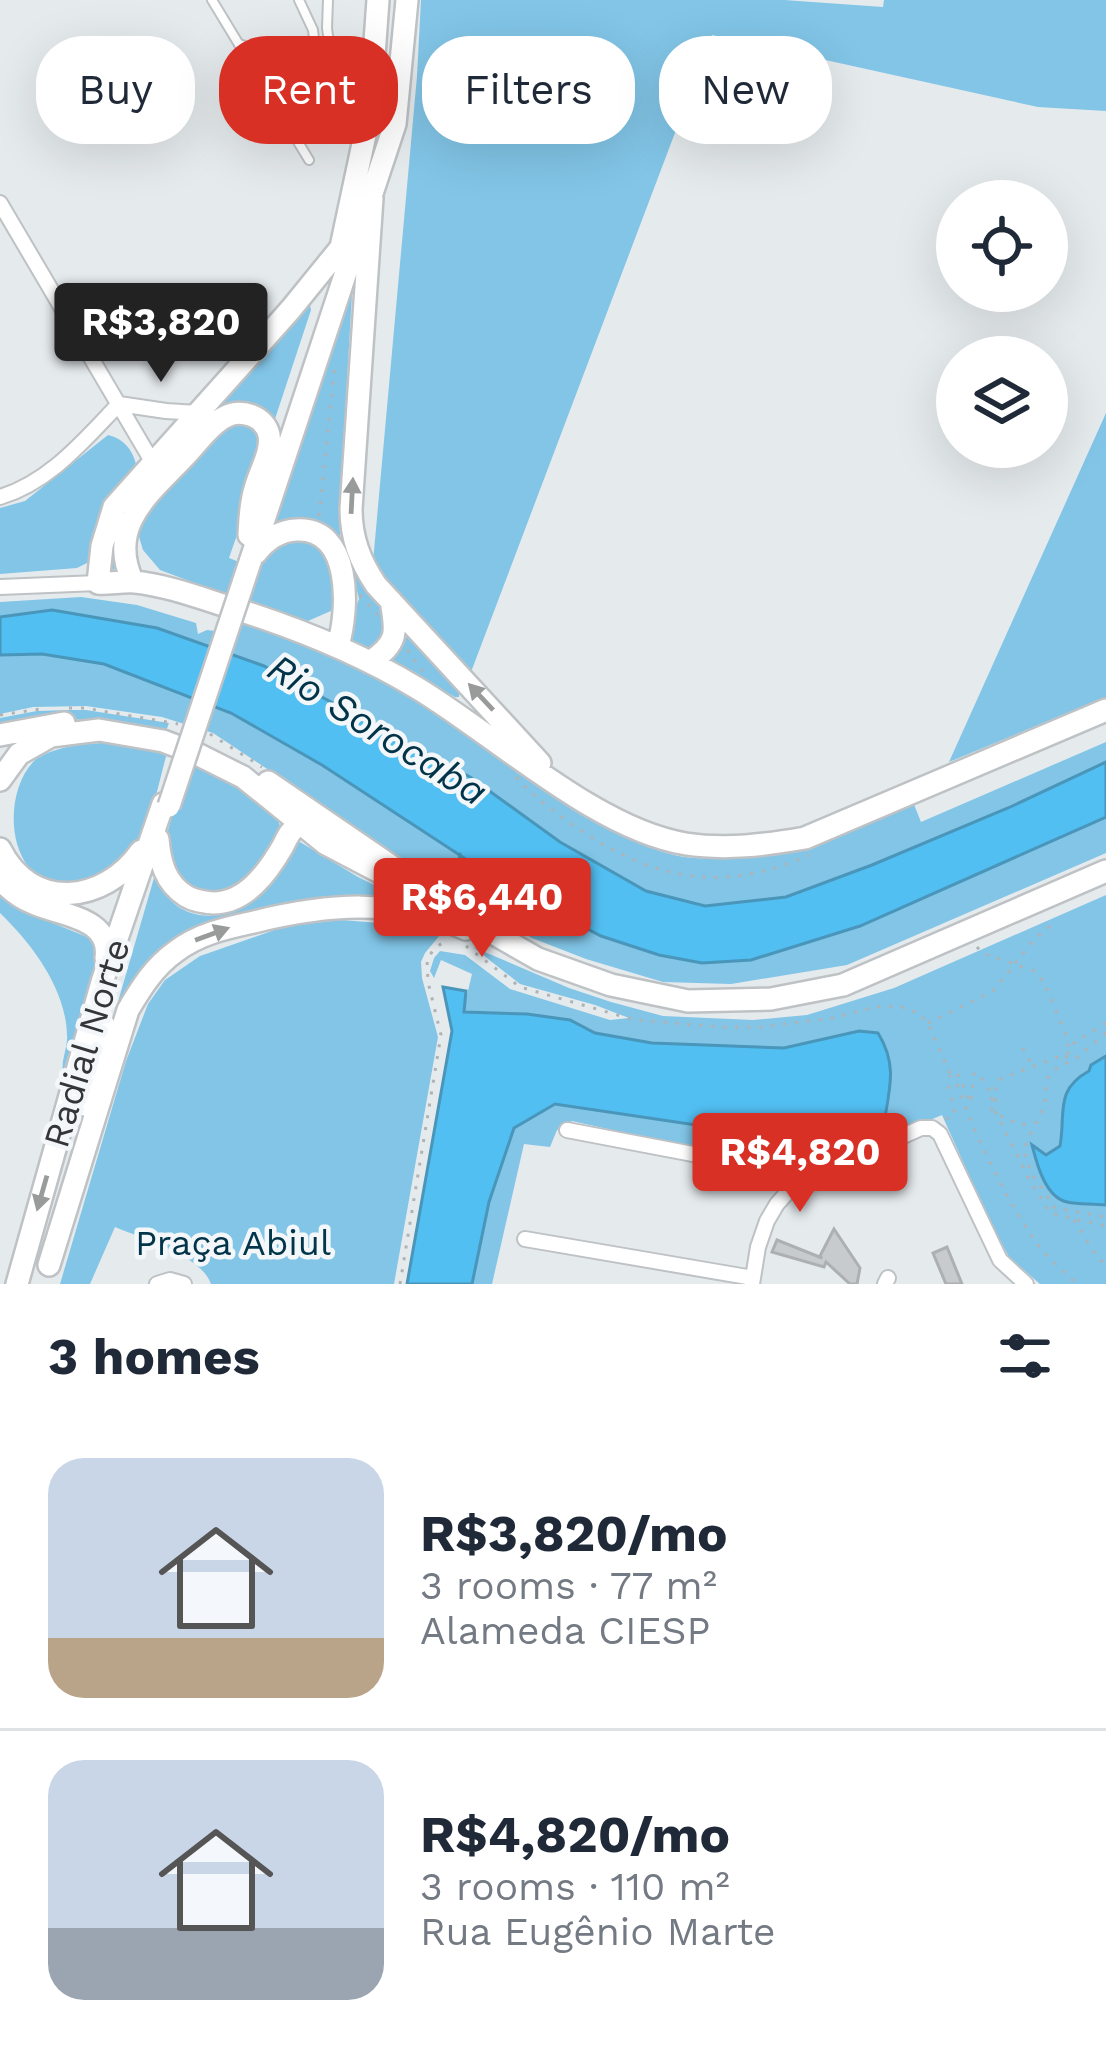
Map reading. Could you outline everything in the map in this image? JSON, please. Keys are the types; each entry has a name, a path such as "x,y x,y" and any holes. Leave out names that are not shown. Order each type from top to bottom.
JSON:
{"main road":[{"path":"375,36 378,0"},
{"path":"245,561 395,124 406,0"},
{"path":"249,535 343,245 363,144"},
{"path":"372,198 351,527 364,566 391,601 559,784"},
{"path":"343,245 292,309 114,507 102,546 102,583 130,572 338,645 417,688 590,805 681,843 760,846 805,838 1106,710"},
{"path":"130,572 124,549 138,506 217,422 237,412 264,423 270,442 253,492 245,561"},
{"path":"245,561 278,534 295,530 319,534 334,551 344,578 345,608 338,645"},
{"name":"Radial Norte","path":"17,1284 102,982 166,805 245,561"},
{"path":"370,662 388,649 395,636 391,601"},
{"path":"306,633 345,608"},
{"path":"0,735 88,720 159,730 210,747 454,911"},
{"path":"0,780 33,744 68,733 99,730 163,741 243,777 337,850 538,959"},
{"path":"290,816 364,847"},
{"path":"154,837 166,877 189,898 224,903 243,896 282,848 290,816"},
{"path":"0,849 23,878 48,890 75,894 102,888 122,874 154,837"},
{"name":"Radial Norte","path":"46,1274 97,1052 154,837"},
{"path":"46,1274 128,1010 146,979 197,938 308,909 392,908 456,925 611,985 688,1001 771,999 843,985 1106,872"},
{"path":"0,879 32,903 103,932 108,948 102,982"}],"street":[{"path":"0,203 6,228 154,463"},
{"path":"118,404 198,412"},
{"path":"0,497 40,480 118,404"},
{"path":"0,586 102,583"},
{"path":"525,1239 753,1281 767,1221 795,1184 921,1128 932,1128 940,1135 1000,1260 1026,1284"},
{"path":"567,1130 766,1168 795,1184"}],"lane":[{"path":"212,0 234,36"},
{"path":"299,0 314,36"},
{"path":"328,0 328,36"},
{"path":"313,30 327,28"},
{"path":"300,144 309,160"}],"path":[{"path":"319,534 336,353"},
{"path":"344,578 434,684"},
{"path":"68,708 179,724"},
{"path":"0,716 51,709"},
{"path":"210,734 265,769"},
{"path":"504,764 533,796 608,849 665,873 703,878 756,872 810,854"},
{"path":"390,852 426,876"},
{"path":"928,1023 1003,982 1050,926"},
{"path":"975,944 982,953 1034,971 1045,984 1068,1040 1068,1053"},
{"path":"986,994 991,1004"},
{"path":"400,1284 441,1035 435,1005"},
{"path":"901,1007 928,1023 1032,1238 1077,1284"},
{"path":"1061,1066 1074,1043 1106,1023"},
{"path":"1106,1033 1046,1081 1045,1104 1023,1150 1054,1208 1106,1217"},
{"path":"1022,1048 1032,1067"},
{"path":"1068,1053 998,1080 996,1113 1050,1213 1106,1226"},
{"path":"932,1128 955,1114 948,1083 952,1077 958,1075 971,1103 974,1074 978,1073 994,1098"},
{"path":"996,1113 1011,1123 1034,1125"},
{"path":"1071,1213 1106,1266"}],"green space":[{"path":"421,0 784,0 883,7 884,0 1106,0 1106,111 1038,107 832,62 832,36 659,36 659,144 671,144 471,672 373,562"},
{"path":"352,294 339,520 341,545 272,527"},
{"path":"305,305 311,310 272,428 242,405 131,504 118,566 113,570 117,519"},
{"path":"1106,413 1106,697 949,762"},
{"path":"231,423 252,423 261,434 262,445 229,558 252,567 291,535 316,543 332,566 333,610 308,621 267,610 160,570 143,550 137,530 144,511 217,432"},
{"path":"108,435 126,445 136,464 93,557 77,568 0,574 0,508 25,501"},
{"path":"356,572 382,607 390,627 372,652 350,640 349,626 359,599"},
{"path":"81,597 137,605 196,623 198,634 207,630 230,633 236,619 305,643 426,706 617,831 669,854 694,858 777,848 913,802 921,822 1106,742 1106,853 847,965 731,984 663,982 532,938 459,896 213,733 162,717 86,706 33,707 0,714 0,602"},
{"path":"405,638 410,638 459,697 391,661"},
{"path":"86,710 169,723 166,731 83,720 0,729 0,718"},
{"path":"116,742 167,753 140,839 125,860 106,872 72,886 48,882 32,871 15,836 17,794 24,775 35,760 54,751"},
{"path":"188,758 225,775 276,814 281,829 278,845 246,886 214,898 182,888 164,845"},
{"path":"300,842 442,918 387,904 176,944 95,1081 154,878 180,908 203,915 227,913 259,895"},
{"path":"1106,895 1106,1284 1040,1284 1009,1257 942,1115 804,1173 572,1121 557,1130 550,1147 524,1144 492,1284 472,1284 489,1202 514,1128 555,1104 812,1145 860,1031 785,1048 652,1043 595,1033 570,1020 463,1012 472,974 441,960 434,978 430,971 440,951 465,955 510,989 610,1020 629,1018 520,984 473,947 569,988 663,1016 753,1020 807,1015 894,988"},
{"path":"0,897 87,937 94,947 95,967 63,1072 67,1035 60,1000 35,952 0,913"},
{"name":"Praça Abiul","path":"341,920 440,935 421,962 438,1037 394,1284 211,1284 184,1256 115,1227 90,1284 60,1284 126,1061 148,1004 165,980 200,956 286,926"}],"water":[{"name":"Rio Sorocaba","path":"52,610 157,628 264,666 470,777 560,842 646,891 705,906 786,897 1008,808 1106,762 1106,817 860,926 751,960 702,963 659,955 601,936 510,888 322,765 231,713 104,664 42,654 0,655 0,617"},
{"path":"443,987 466,991 464,1012 570,1020 595,1033 652,1043 784,1048 859,1031 878,1033 890,1064 885,1117 812,1145 555,1104 514,1128 489,1202 472,1284 407,1284 452,1031"},
{"path":"1106,1056 1106,1205 1067,1202 1048,1187 1032,1145 1046,1155 1060,1146 1066,1095 1091,1065"}],"building":[{"path":"834,1229 860,1268 857,1284 850,1284 826,1262 824,1267 772,1252 777,1240 822,1258"},
{"path":"947,1247 962,1284 946,1284 933,1253"}],"waterway":[{"path":"458,870 460,854"}]}
